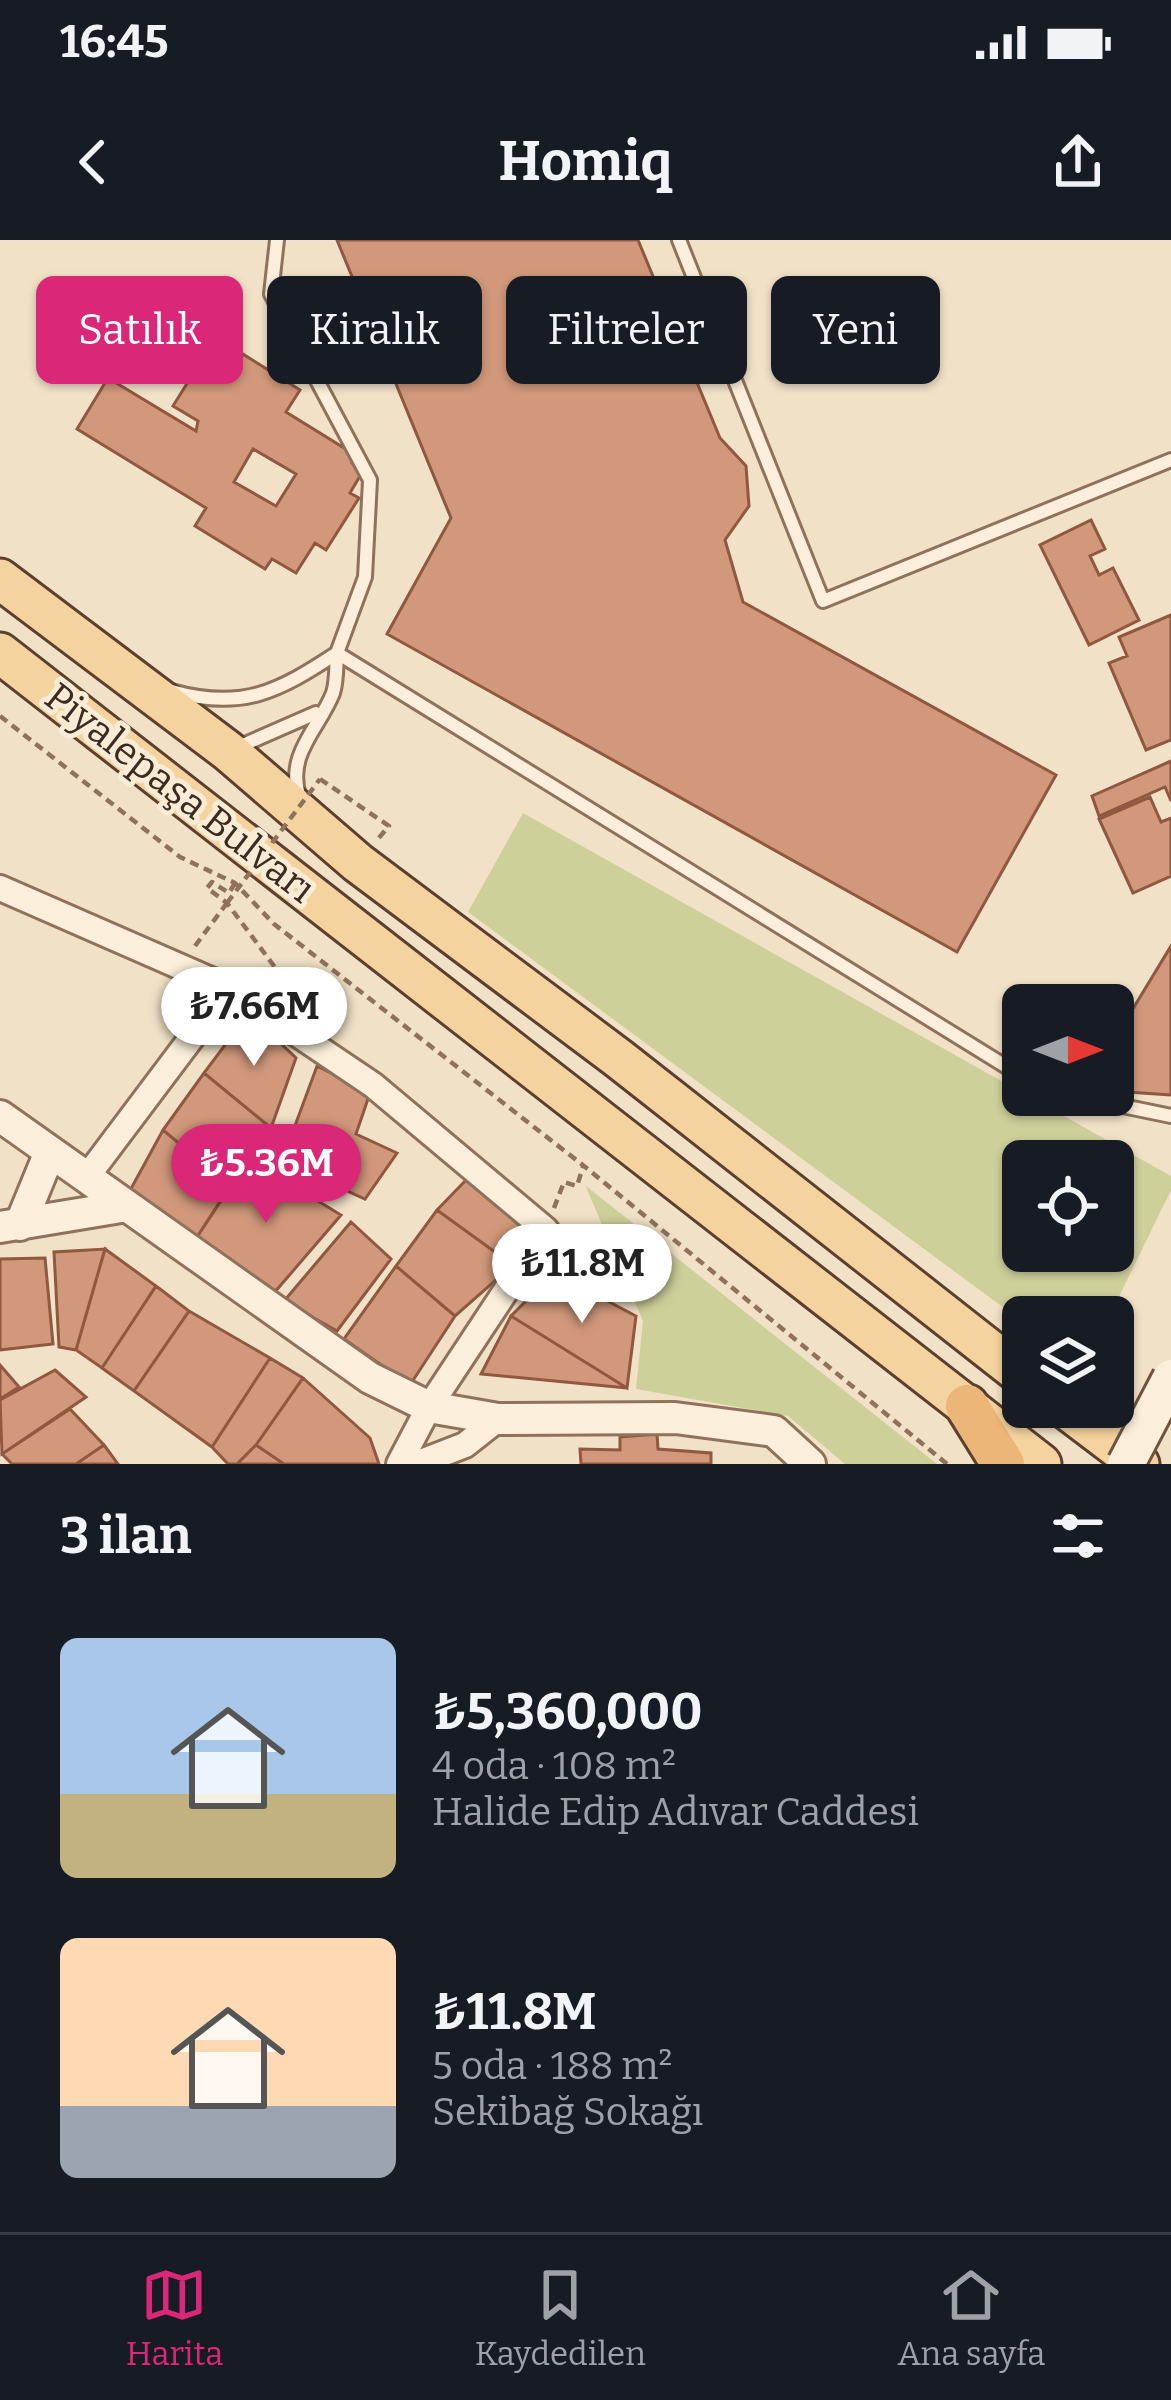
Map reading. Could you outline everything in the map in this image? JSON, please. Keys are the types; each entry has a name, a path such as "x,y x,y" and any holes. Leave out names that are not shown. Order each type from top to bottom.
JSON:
{"highway":[{"path":"967,1406 1003,1464"}],"main road":[{"name":"Piyalepaşa Bulvarı","path":"0,578 228,751 306,819 1002,1360"},
{"name":"Piyalepaşa Bulvarı","path":"0,653 1041,1464"},
{"path":"156,775 205,766 228,751"},
{"path":"1126,1464 1171,1378"},
{"path":"1092,1428 1139,1464"}],"street":[{"path":"0,888 182,963 236,980 373,1084 546,1230 429,1407 399,1464"},
{"path":"86,1178 236,980"},
{"path":"0,1116 370,1378 429,1407 497,1419 674,1418 774,1431 810,1464"},
{"path":"10,1226 50,1152"},
{"path":"10,1226 127,1206"},
{"path":"416,1464 465,1445 497,1419"}],"lane":[{"path":"277,240 271,294 370,480 364,577 337,653 335,688 318,713 298,761 296,784 306,819"},
{"path":"679,240 823,601 1171,460"},
{"path":"137,682 224,703 279,688 337,653"},
{"path":"337,653 394,694 1002,1064"},
{"path":"228,751 318,713"},
{"path":"1134,1108 1171,1116"}],"path":[{"path":"0,716 179,857 236,883 274,924 584,1166 947,1464"},
{"path":"182,963 320,779 389,826"},
{"path":"236,883 229,893 212,882 208,888 227,903 283,978 236,980"},
{"path":"546,1230 564,1182 577,1186 584,1166"}],"green space":[{"path":"523,813 1002,1081 1002,1116 1064,1116 1107,1140 1002,1140 1002,1272 1131,1272 1119,1296 1002,1296 1002,1306 468,912"},
{"path":"1134,1155 1171,1176 1171,1190 1134,1266"},
{"path":"586,1186 937,1464 845,1464 788,1416 636,1389 643,1321"}],"building":[{"path":"337,240 638,240 653,276 506,276 506,384 698,384 720,438 746,466 749,506 725,540 743,602 1056,775 957,952 387,634 451,518 396,384 482,384 482,276 352,276"},
{"path":"243,354 267,369 267,384 290,384 300,390 286,412 357,456 352,463 363,471 350,493 359,498 326,550 315,543 296,573 272,559 265,569 195,526 206,508 77,429 104,384 118,384 196,431 198,421 173,406 187,384 243,384","holes":["253,449 296,474 276,506 234,482"]},
{"path":"1091,520 1105,549 1090,556 1099,575 1113,568 1139,620 1089,645 1040,545"},
{"path":"1171,615 1171,740 1146,750 1109,663 1127,656 1119,637"},
{"path":"1171,761 1171,801 1165,787 1099,816 1092,796"},
{"path":"1150,797 1161,822 1171,818 1171,876 1133,893 1099,819"},
{"path":"1171,946 1171,1095 1134,1092 1134,1007"},
{"path":"249,1013 296,1058 271,1128 204,1073"},
{"path":"317,1066 370,1093 356,1134 397,1153 365,1199 282,1161"},
{"path":"204,1073 271,1128 230,1186 163,1130"},
{"path":"163,1130 230,1186 195,1240 127,1196"},
{"path":"249,1159 341,1215 274,1293 195,1240"},
{"path":"467,1179 533,1237 513,1265 437,1210"},
{"path":"437,1210 513,1265 455,1316 396,1266"},
{"path":"351,1222 391,1259 337,1331 284,1301"},
{"path":"105,1249 156,1286 102,1368 76,1350"},
{"path":"105,1249 76,1350 59,1347 54,1252"},
{"path":"45,1258 53,1344 0,1350 0,1259"},
{"path":"396,1266 455,1316 410,1385 344,1339"},
{"path":"554,1273 636,1316 627,1388 511,1316"},
{"path":"156,1286 189,1311 134,1391 102,1368"},
{"path":"189,1311 270,1358 212,1447 134,1391"},
{"path":"511,1316 627,1388 481,1374"},
{"path":"270,1358 303,1378 256,1445 237,1464 228,1464 212,1447"},
{"path":"0,1365 19,1387 0,1399"},
{"path":"55,1370 86,1397 2,1454 0,1400"},
{"path":"303,1378 370,1438 379,1464 284,1464 256,1445"},
{"path":"70,1409 104,1445 76,1464 12,1464 2,1454"},
{"path":"657,1434 658,1449 711,1453 711,1464 581,1464 580,1449 620,1450 620,1437"},
{"path":"104,1445 118,1464 76,1464"},
{"path":"256,1445 284,1464 237,1464"}]}
